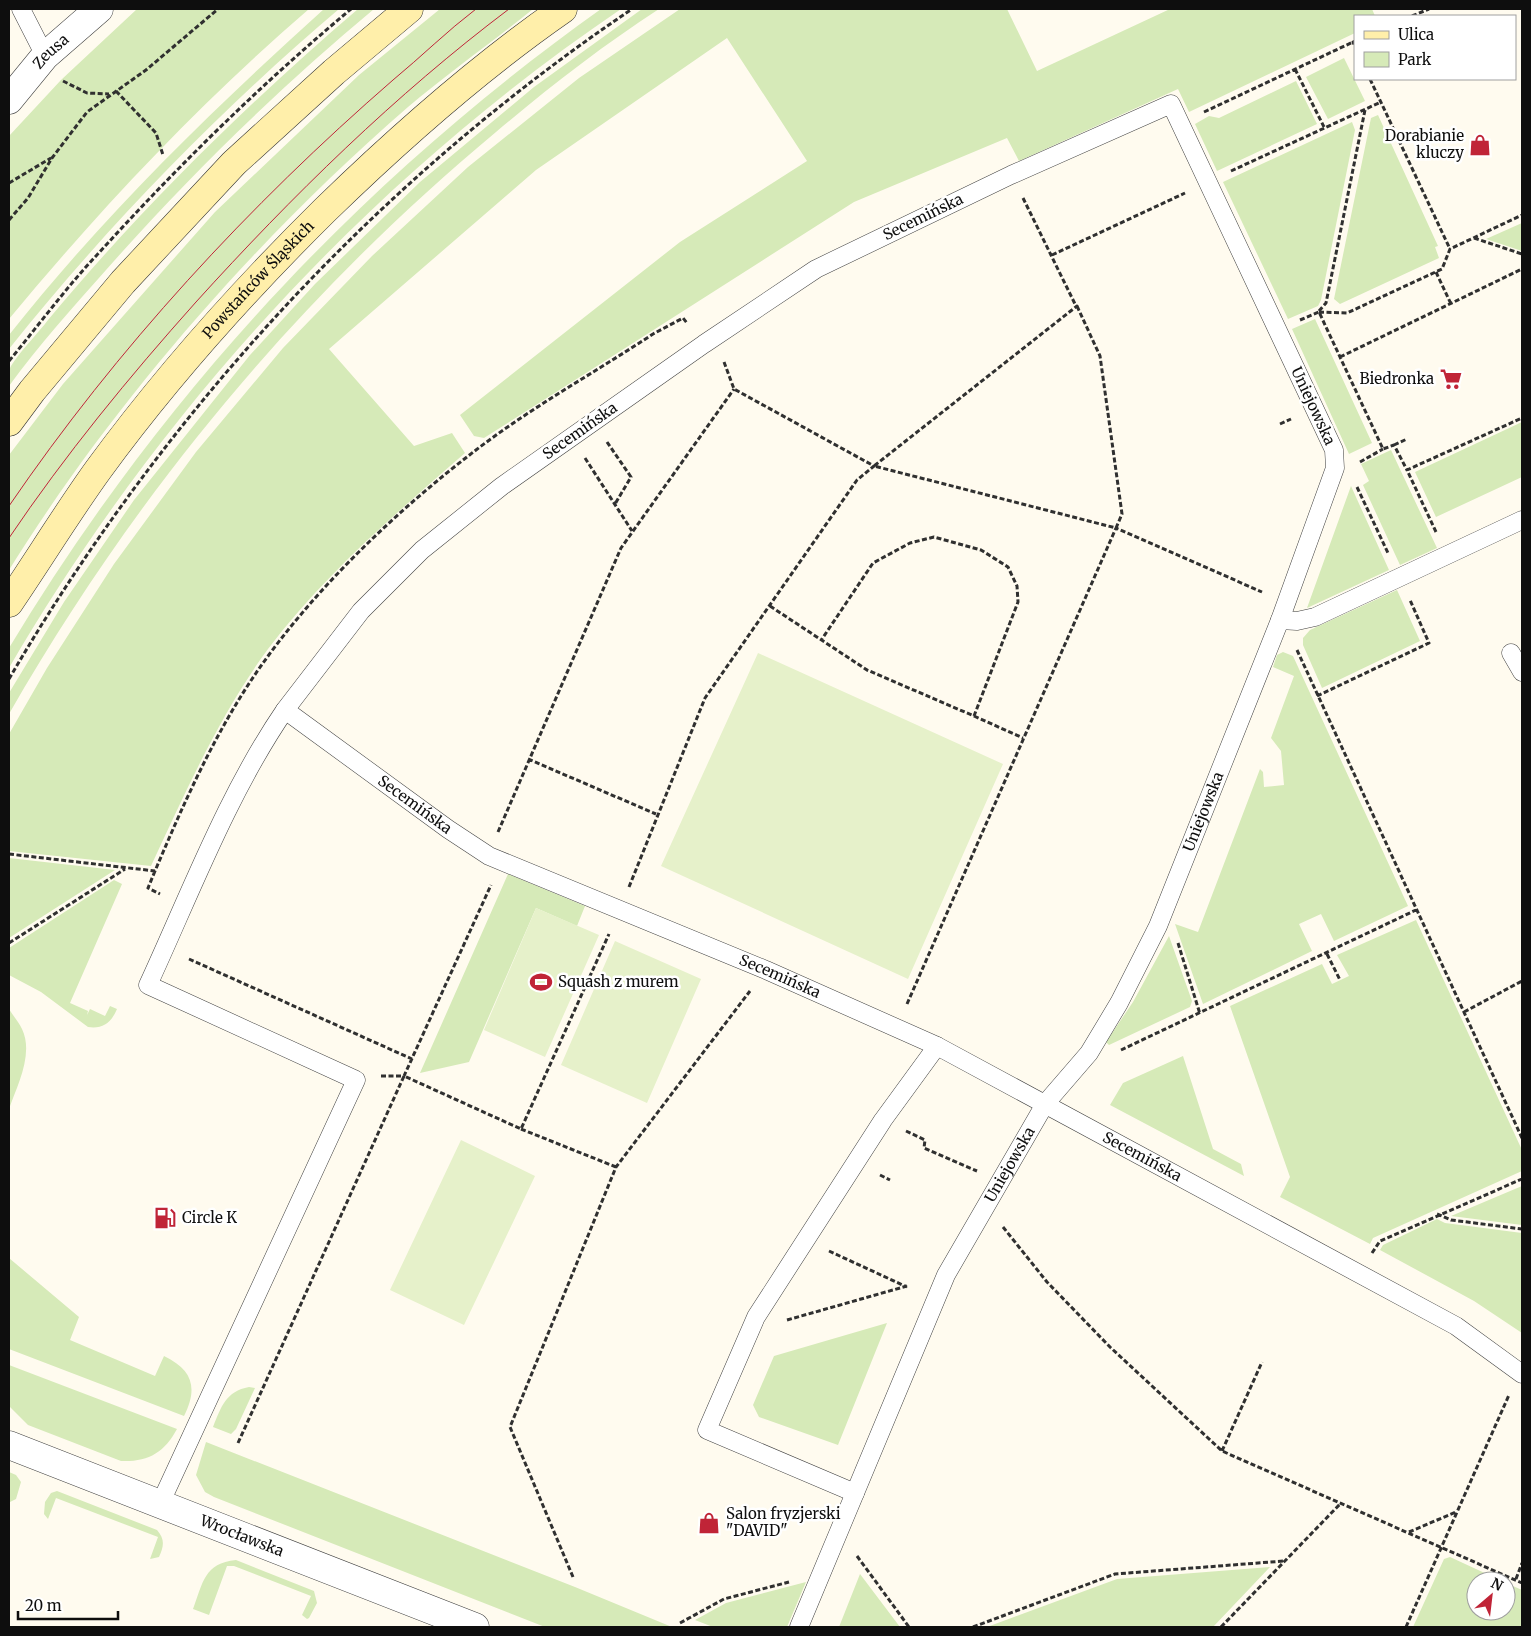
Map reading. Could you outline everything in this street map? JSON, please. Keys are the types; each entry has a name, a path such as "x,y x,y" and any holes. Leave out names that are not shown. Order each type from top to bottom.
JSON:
{"main road":[{"path":"9,422 32,391 123,282 234,163 334,72 409,9"},
{"name":"Powstańców Śląskich","path":"9,603 99,470 180,366 261,273 389,148 517,41 563,9"}],"street":[{"name":"Zeusa","path":"9,100 45,56 99,9"},
{"name":"Wrocławska","path":"9,1445 475,1627"}],"lane":[{"path":"21,9 45,56"},
{"name":"Uniejowska","path":"799,1627 946,1275 1045,1104 1089,1053 1119,1004 1158,926 1277,626 1335,468 1334,450 1171,104"},
{"name":"Secemińska","path":"1171,104 1011,175 816,269 704,344 502,486 422,550 361,611 285,710 448,829 495,858 766,970 937,1046 1456,1326 1521,1373"},
{"path":"1277,626 1315,617 1522,520"},
{"path":"1511,653 1522,672"},
{"path":"160,1504 356,1080 148,985 243,779 268,735 285,710"},
{"path":"854,1493 707,1430 750,1330 883,1120 937,1046"}],"path":[{"path":"9,220 28,198 53,157 87,112 146,70 218,9"},
{"path":"9,679 78,569 139,481 215,386 298,293 358,232 461,138 528,83 632,9"},
{"path":"1414,15 1429,9"},
{"path":"1180,122 1354,42"},
{"path":"1295,69 1324,127"},
{"path":"61,80 86,93 114,93 156,133 164,155"},
{"path":"1370,80 1450,249"},
{"path":"1319,312 1326,303 1365,110"},
{"path":"9,183 53,157"},
{"path":"897,1027 1022,738 1122,514 1100,356 1011,175"},
{"path":"1277,330 1319,312 1347,313 1436,272 1442,269 1450,249 1522,215"},
{"path":"1474,238 1522,254"},
{"path":"1340,357 1522,270"},
{"path":"1436,272 1451,304"},
{"path":"521,1128 620,910 657,814 706,698 857,480 1076,306"},
{"path":"1319,312 1383,450 1407,439"},
{"path":"9,854 154,871 184,801 254,676 292,624 349,562 408,507 476,450 553,398 683,318 704,344 724,362 734,389 874,466 1116,528 1286,602"},
{"path":"238,1443 412,1059 495,858 528,759 621,548 734,389"},
{"path":"1407,470 1522,418"},
{"path":"593,421 630,477 615,504"},
{"path":"571,437 632,530"},
{"path":"1394,445 1446,555"},
{"path":"1317,696 1429,643 1400,576 1350,474 1335,468"},
{"path":"822,639 873,563 910,543 934,537 981,550 1008,567 1018,586 1018,602 974,716"},
{"path":"770,606 867,670 1022,738"},
{"path":"1277,626 1290,639 1522,1138"},
{"path":"528,759 657,814"},
{"path":"9,943 126,868"},
{"path":"1120,1051 1416,910"},
{"path":"1158,926 1176,936 1200,1014"},
{"path":"165,948 412,1059"},
{"path":"1327,954 1340,980"},
{"path":"573,1577 510,1427 616,1167 766,970"},
{"path":"1464,1012 1522,981"},
{"path":"356,1080 386,1075 404,1076 521,1128 616,1167"},
{"path":"883,1120 925,1140 924,1148 999,1181"},
{"path":"1359,1275 1380,1241 1436,1214 1522,1179"},
{"path":"985,1206 1047,1282 1110,1347 1222,1451 1498,1571"},
{"path":"1436,1214 1451,1220 1522,1229"},
{"path":"805,1241 936,1299"},
{"path":"750,1330 907,1286"},
{"path":"1222,1451 1262,1362"},
{"path":"1406,1627 1456,1512 1521,1373"},
{"path":"1221,1627 1341,1503"},
{"path":"1408,1532 1456,1512"},
{"path":"839,1532 909,1627"},
{"path":"973,1627 1115,1574 1284,1561"},
{"path":"1522,1563 1516,1579 1522,1583"},
{"path":"680,1623 724,1599 821,1573"}],"green space":[{"path":"137,9 309,9 190,119 79,237 9,319 9,136 61,80"},
{"path":"324,9 339,9 251,88 166,171 85,258 9,349 9,335 120,206 200,125"},
{"path":"358,9 374,9 303,70 235,134 169,201 69,312 9,386 9,371 15,360 120,237 236,119"},
{"path":"440,9 533,9 408,107 297,210 244,266 142,384 50,507 9,570 9,455 63,384 215,212 359,75"},
{"path":"601,9 621,9 529,75 442,147 358,223 278,304 203,390 133,479 68,572 9,668 9,648 68,555 132,465 200,380 272,298 348,220 429,145 513,75"},
{"path":"642,9 659,9 576,68 496,132 424,195 355,261 289,330 226,401 111,552 58,632 9,714 9,693 64,602 134,500 250,355 315,284 420,182 534,87"},
{"path":"680,9 1007,9 1037,71 1170,9 1372,9 1375,15 1354,15 1354,33 1189,112 1178,89 1019,161 1007,138 854,202 484,438 474,436 460,415 680,242 807,161 727,38 536,170 329,349 414,446 452,433 465,453 361,546 313,596 268,649 234,700 204,754 151,866 9,851 9,734 47,668 114,564 196,452 283,348 372,256 468,167 579,78"},
{"path":"1344,58 1365,101 1328,119 1306,77"},
{"path":"1296,81 1317,124 1217,171 1195,124 1209,116 1219,118"},
{"path":"1378,115 1438,246 1435,247 1439,258 1340,304 1334,299 1371,118"},
{"path":"1352,122 1355,130 1321,300 1318,306 1288,319 1223,182"},
{"path":"1522,223 1522,251 1486,239"},
{"path":"1315,319 1372,443 1349,454 1292,329"},
{"path":"1522,422 1522,477 1436,517 1415,472"},
{"path":"1391,450 1437,548 1400,565 1363,485 1369,481 1361,464"},
{"path":"1351,486 1389,570 1307,608"},
{"path":"1397,590 1420,641 1322,688 1303,645 1303,638 1310,630"},
{"path":"1283,652 1293,656 1408,906 1334,941 1321,914 1299,924 1312,951 1203,1004 1175,924 1198,932 1260,769 1263,772 1264,787 1284,785 1281,751 1271,738 1294,676 1273,667 1277,655"},
{"path":"758,653 1003,764 908,979 661,866"},
{"path":"9,858 115,870 9,938"},
{"path":"508,874 585,906 577,926 536,908 469,1062 420,1073"},
{"path":"114,880 122,884 70,1003 88,1011 87,1015 90,1009 105,1016 110,1006 117,1009 106,1024 98,1027 88,1027 41,992 9,975 9,948"},
{"name":"Squash z murem","path":"536,908 599,935 545,1057 484,1030"},
{"path":"1416,920 1522,1150 1522,1171 1373,1238 1370,1244 1280,1197 1290,1177 1230,1006 1322,964 1332,984 1349,976 1337,955"},
{"path":"1169,936 1192,1001 1190,1007 1109,1045 1106,1042 1133,1002"},
{"path":"615,941 701,979 647,1103 561,1065"},
{"path":"9,1009 22,1029 26,1049 23,1070 9,1109"},
{"path":"1183,1056 1213,1149 1241,1164 1244,1176 1110,1105 1123,1083"},
{"path":"461,1140 535,1176 464,1325 390,1290"},
{"path":"1522,1186 1522,1225 1451,1216"},
{"path":"1437,1219 1445,1223 1522,1233 1522,1333 1474,1301 1380,1250 1383,1245"},
{"path":"9,1258 79,1317 70,1340 155,1376 164,1356 181,1367 187,1374 191,1388 191,1397 184,1416 9,1349"},
{"path":"887,1323 838,1445 759,1417 753,1405 774,1356"},
{"path":"9,1365 177,1429 161,1450 147,1458 121,1461 28,1425 9,1406"},
{"path":"249,1387 255,1388 236,1429 231,1434 213,1427 225,1401 235,1392"},
{"path":"206,1442 672,1627 545,1627 214,1497 205,1492 196,1475"},
{"path":"9,1472 16,1475 21,1482 16,1499 10,1502"},
{"path":"57,1491 157,1530 163,1543 159,1557 150,1559 158,1537 56,1498 48,1519 44,1514 45,1502 51,1493"},
{"path":"1450,1557 1480,1571 1466,1571 1466,1621 1516,1621 1516,1587 1522,1590 1522,1627 1413,1627 1444,1559"},
{"path":"236,1560 314,1591 317,1603 309,1618 307,1619 302,1615 311,1596 234,1566 227,1566 209,1615 193,1609 206,1576 211,1570 217,1565"},
{"path":"1270,1567 1213,1627 987,1627 1117,1579"},
{"path":"860,1574 900,1627 839,1627"},
{"path":"806,1582 787,1627 713,1627 695,1620 726,1603"}],"tram line":[{"path":"9,506 94,390 140,335 237,228 287,177 340,128 444,35 476,9"},
{"path":"9,538 52,477 98,417 171,330 232,263 307,185 385,112 509,9"}],"place":[{"name":"Dorabianie kluczy","path":"1480,145"},
{"name":"Biedronka","path":"1451,379"},
{"name":"Squash z murem","path":"541,982"},
{"name":"Circle K","path":"165,1218"},
{"name":"Salon fryzjerski \"DAVID\"","path":"709,1523"}]}
